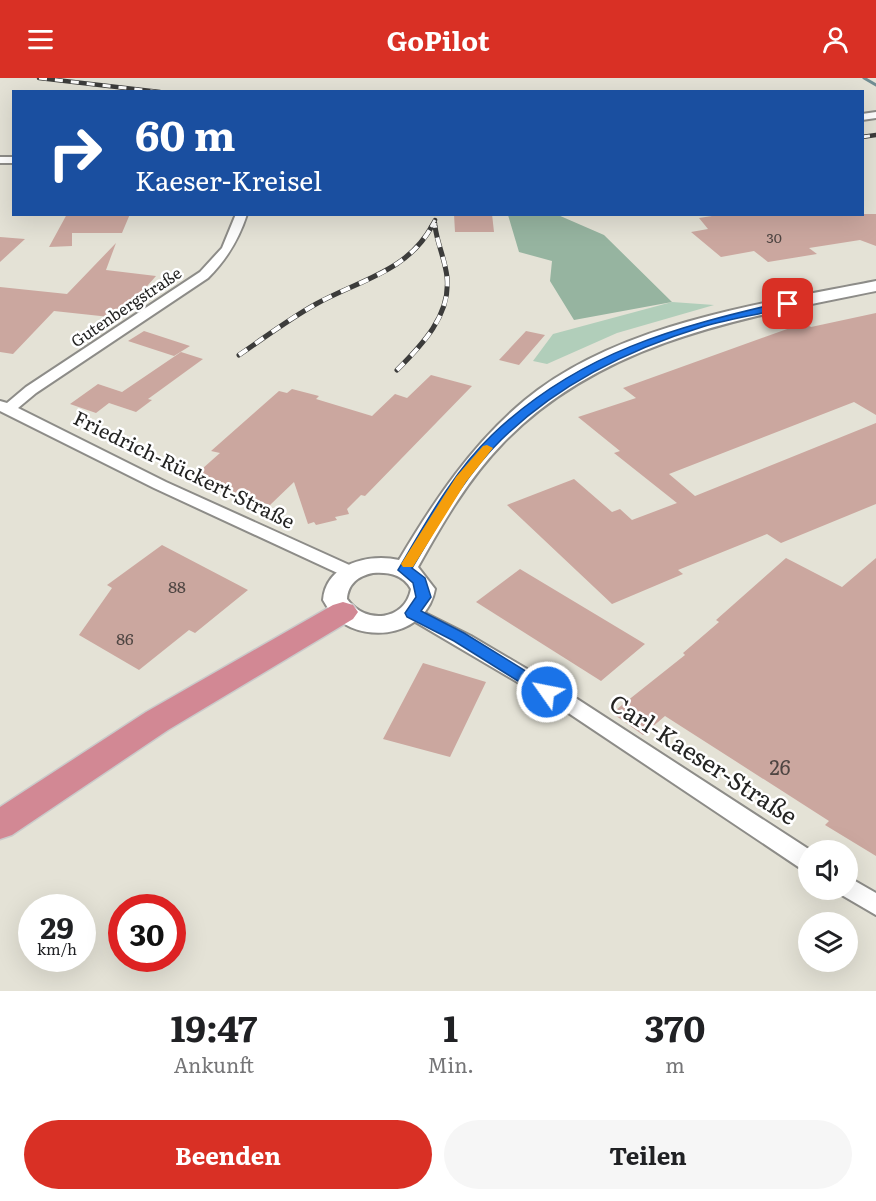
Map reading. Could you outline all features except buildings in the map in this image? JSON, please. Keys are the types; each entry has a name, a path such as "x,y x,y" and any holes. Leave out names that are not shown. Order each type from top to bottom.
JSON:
{"highway":[{"path":"0,825 157,721 343,612"}],"main road":[{"path":"405,570 461,480 508,426 544,396 600,363 639,345 701,324 876,286"},
{"path":"381,565 405,570 413,574 423,589 421,605 403,619 379,624 360,622 343,612 337,605 335,594 342,579 351,572 381,565"}],"street":[{"name":"Gutenbergstraße","path":"4,407 204,275 221,260 231,244 241,216"},
{"name":"Friedrich-Rückert-Straße","path":"4,407 160,485 351,572"},
{"name":"Carl-Kaeser-Straße","path":"413,613 514,670 798,855"},
{"path":"858,893 876,905"}],"shaded area":[{"path":"0,78 876,78 876,991 0,991"}],"green space":[{"path":"508,216 560,216 604,235 672,302 574,320 550,281 552,261 519,252"},
{"path":"672,302 714,305 617,333 547,364 533,361 553,334"}],"waterway":[{"path":"864,78 876,85"}],"railway":[{"path":"39,78 143,90"},
{"path":"864,137 876,135"},
{"path":"431,227 435,220"},
{"path":"239,355 316,304 396,265 422,242 432,226"},
{"path":"397,370 425,340 440,317 444,304 447,277 435,226"}],"slow traffic":[{"path":"408,564 461,480 487,448"}],"route":[{"path":"547,692 459,637 413,613 421,605 423,597 420,581 405,570 415,551 461,480 495,438 544,396 582,372 639,345 701,324 788,304"}]}
